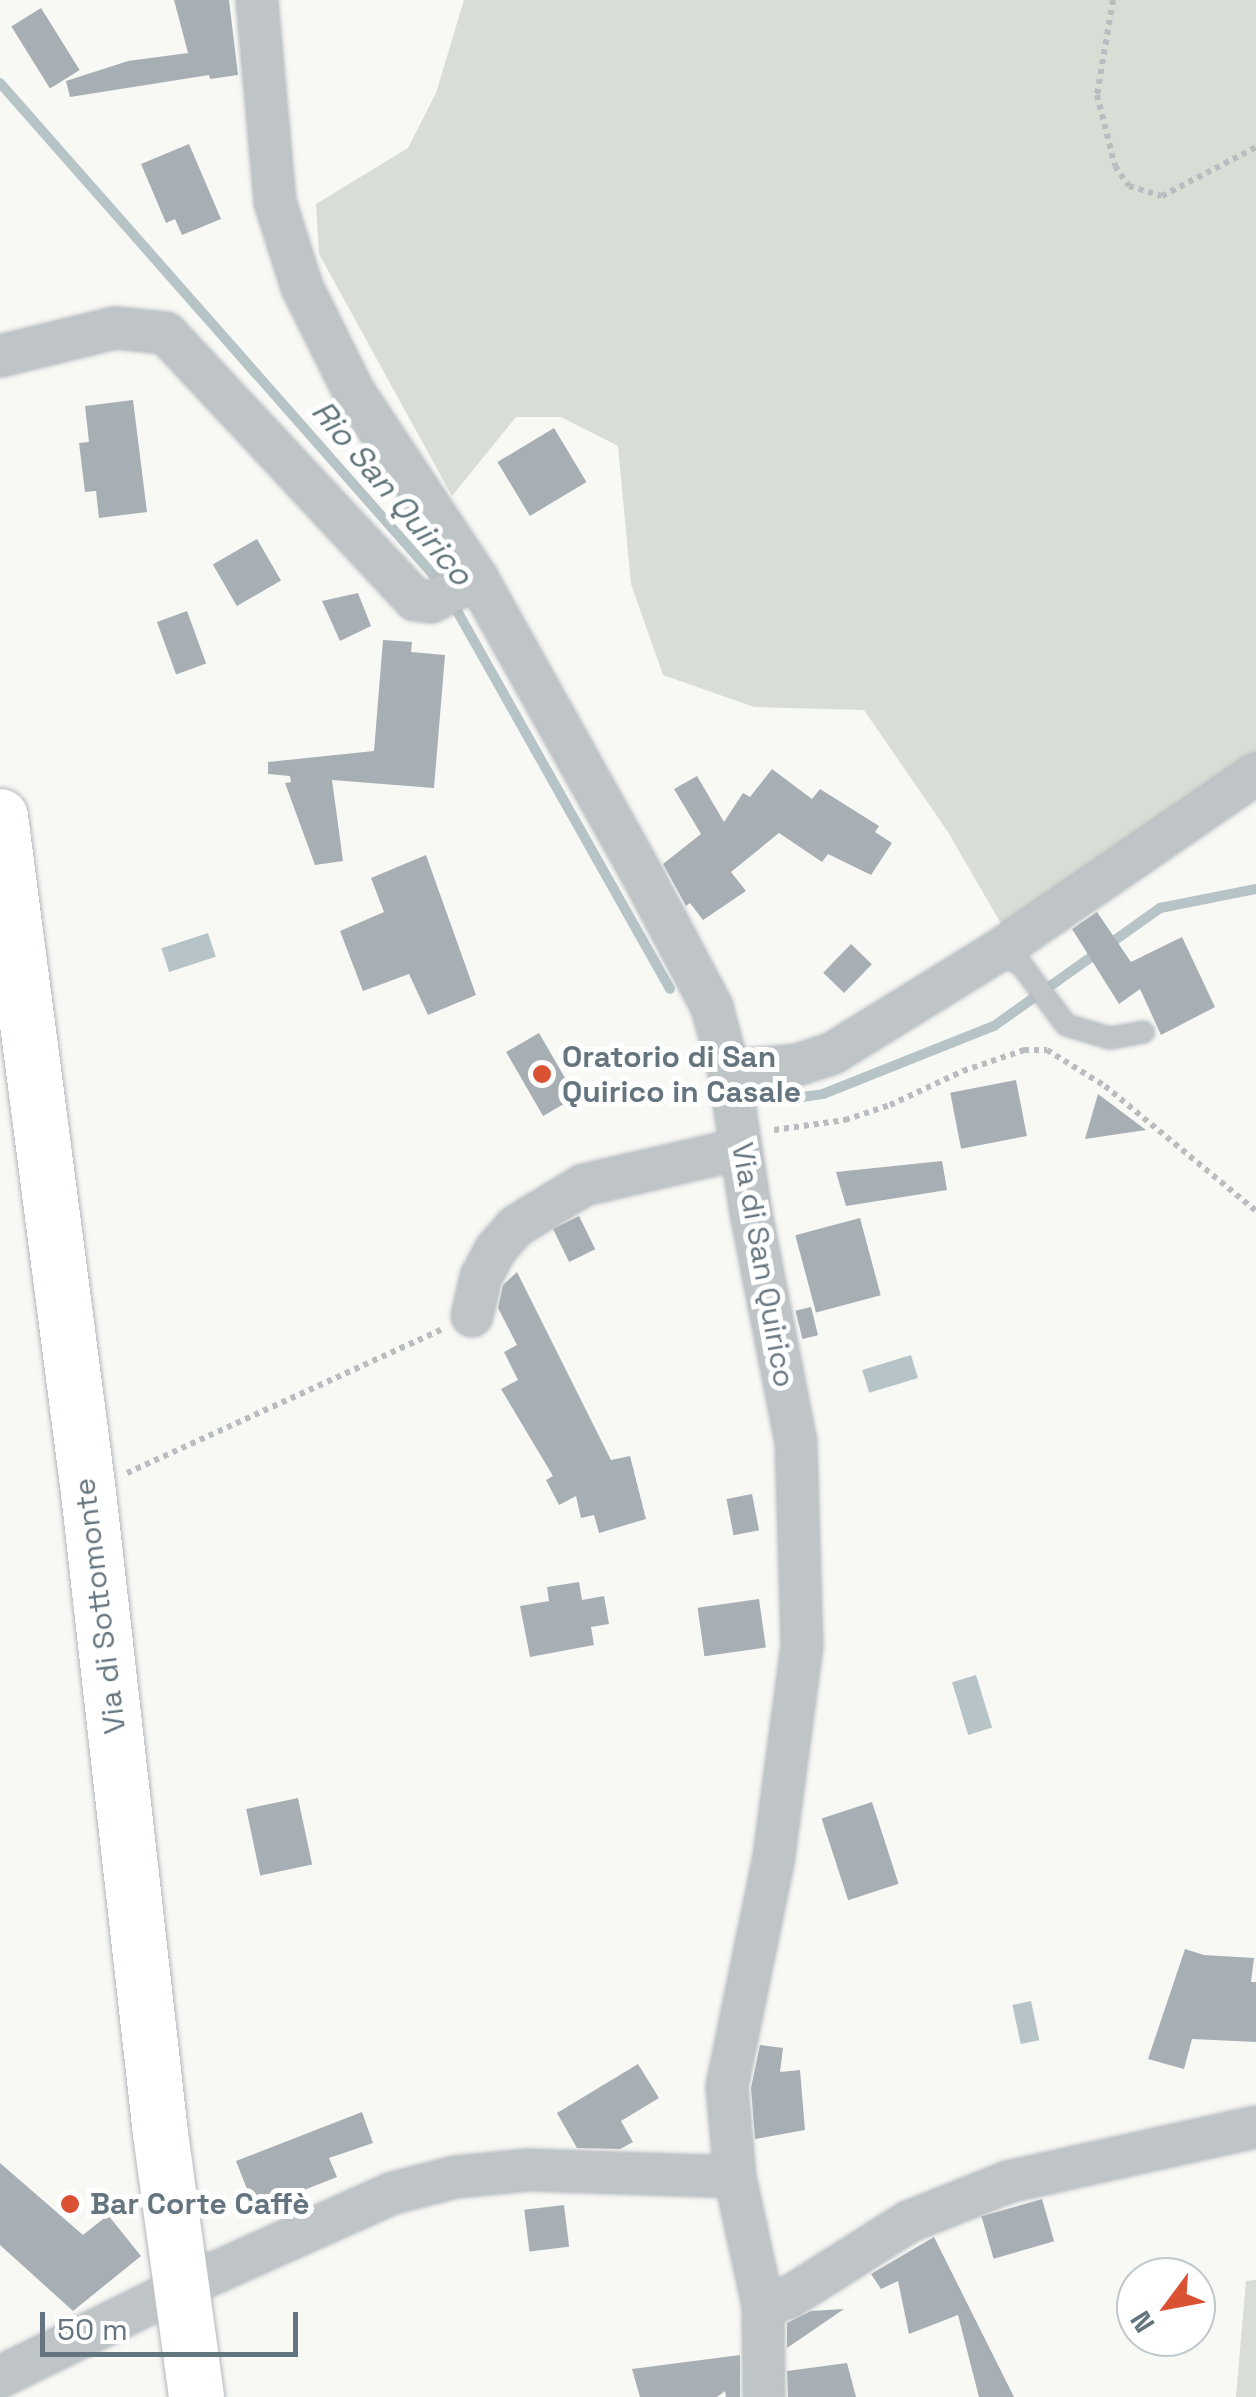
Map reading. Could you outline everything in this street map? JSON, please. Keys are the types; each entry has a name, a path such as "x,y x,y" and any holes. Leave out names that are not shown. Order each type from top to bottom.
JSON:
{"main road":[{"name":"Via di Sottomonte","path":"0,816 88,1492 160,2133 196,2397"}],"street":[{"name":"Via di San Quirico","path":"257,0 275,202 302,287 458,588 712,1007 729,1071 796,1442 802,1646 773,1862 727,2087 734,2177 763,2305 764,2397"},
{"path":"0,356 114,328 166,333 415,600 458,588"},
{"path":"729,1071 797,1065 833,1054 1012,959 1256,774"},
{"path":"472,1316 481,1276 514,1227 584,1185 739,1139"},
{"path":"763,2305 788,2298 908,2222 1008,2182 1256,2126"},
{"path":"0,2377 183,2287 394,2193 456,2177 528,2170 734,2177"}],"lane":[{"path":"1012,959 1052,1003 1066,1025 1110,1038 1143,1032"}],"path":[{"path":"1113,0 1097,95 1115,166 1129,186 1162,196 1256,147"},
{"path":"739,1139 844,1120 993,1060 1024,1050 1048,1050 1105,1086 1256,1211"},
{"path":"88,1492 472,1316"}],"shaded area":[{"path":"464,0 1256,0 1256,759 1007,934 948,832 864,710 754,707 663,675 631,584 618,446 561,417 516,417 452,496 319,254 316,204 408,148 436,93"},
{"path":"208,933 216,957 169,972 161,948"},
{"path":"911,1355 918,1378 869,1393 862,1370"},
{"path":"976,1675 992,1728 968,1735 952,1682"},
{"path":"1031,2001 1039,2040 1021,2044 1012,2005"},
{"path":"1256,2280 1256,2397 1236,2397 1246,2281"}],"building":[{"path":"174,0 229,0 238,75 210,79 209,75 70,97 66,81 128,61 188,53"},
{"path":"41,8 80,70 50,88 11,27"},
{"path":"189,144 221,219 182,235 175,219 166,223 141,164"},
{"path":"133,400 147,512 99,518 96,491 85,492 79,443 89,442 85,406"},
{"path":"554,428 586,482 530,516 497,462"},
{"path":"257,539 281,581 237,606 213,564"},
{"path":"358,593 371,626 340,641 322,601"},
{"path":"187,611 206,664 176,675 157,622"},
{"path":"383,640 412,642 411,652 445,655 434,788 332,780 343,861 315,865 285,783 291,782 290,776 268,774 268,762 374,751"},
{"path":"772,769 812,799 820,789 879,826 875,832 892,843 871,875 828,854 822,862 779,833 731,872 746,891 703,920 690,903 686,906 663,864 701,834 674,789 697,776 724,822 743,793 750,797"},
{"path":"426,855 476,995 428,1015 409,974 363,991 340,931 384,912 371,878"},
{"path":"1097,912 1131,962 1182,937 1215,1007 1161,1035 1140,989 1119,1004 1072,929"},
{"path":"851,944 872,964 844,993 823,973"},
{"name":"Oratorio di San Quirico in Casale","path":"539,1033 576,1097 543,1116 506,1052"},
{"path":"1016,1080 1027,1136 961,1149 950,1093"},
{"path":"1098,1094 1146,1130 1085,1139"},
{"path":"942,1161 947,1190 846,1206 836,1172"},
{"path":"579,1216 595,1249 569,1262 553,1229"},
{"path":"860,1218 881,1295 816,1313 795,1235"},
{"path":"517,1272 611,1460 630,1456 646,1519 599,1533 594,1515 581,1518 576,1496 559,1505 546,1480 553,1476 501,1389 518,1380 504,1352 517,1345 498,1308 503,1285"},
{"path":"811,1307 818,1335 802,1339 795,1311"},
{"path":"752,1494 759,1530 734,1535 726,1499"},
{"path":"579,1582 582,1600 604,1596 609,1624 591,1627 594,1645 530,1657 520,1606 549,1601 547,1587"},
{"path":"759,1599 766,1648 704,1656 698,1608"},
{"path":"298,1798 312,1865 260,1876 246,1809"},
{"path":"872,1802 899,1884 848,1900 822,1818"},
{"path":"1185,1949 1204,1955 1254,1958 1251,1982 1256,1982 1256,2042 1192,2039 1184,2069 1148,2059"},
{"path":"760,2045 783,2048 780,2072 800,2070 805,2130 755,2139 751,2088"},
{"path":"638,2064 659,2098 621,2121 633,2142 620,2149 577,2148 557,2113"},
{"path":"362,2112 373,2143 329,2158 337,2177 304,2190 307,2199 258,2217 236,2161"},
{"path":"0,2163 83,2235 108,2215 141,2256 73,2311 0,2245"},
{"path":"1042,2199 1054,2241 994,2259 981,2216"},
{"path":"564,2205 569,2247 529,2252 524,2210"},
{"path":"934,2237 1014,2397 979,2397 958,2315 909,2334 898,2281 881,2289 871,2274"},
{"path":"844,2309 787,2348 787,2323 811,2311"},
{"path":"740,2355 740,2397 726,2397 725,2391 717,2397 640,2397 632,2369"},
{"path":"847,2363 856,2397 788,2397 787,2371"}],"waterway":[{"name":"Rio San Quirico","path":"0,83 444,587"},
{"name":"Rio San Quirico","path":"452,602 670,989"},
{"name":"Rio San Quirico","path":"768,1094 795,1098 823,1094 994,1026 1160,908 1256,889"}],"place":[{"name":"Oratorio di San Quirico in Casale","path":"542,1074"},
{"name":"Bar Corte Caffè","path":"70,2204"}]}
